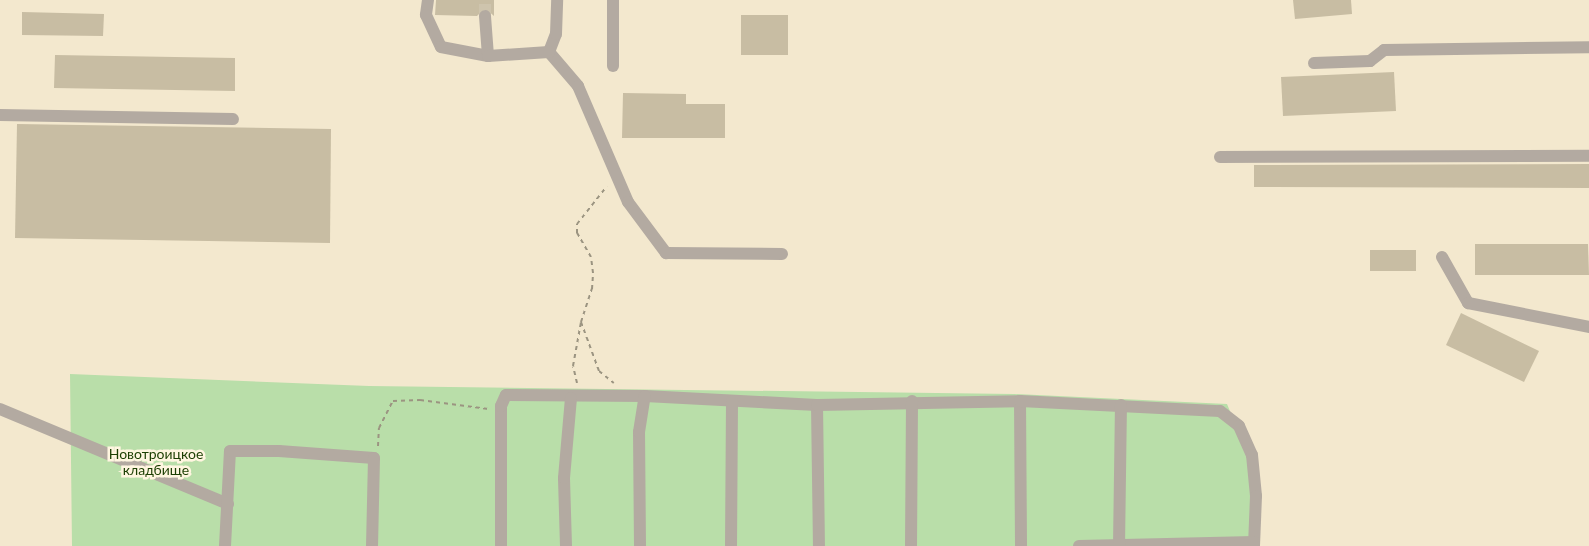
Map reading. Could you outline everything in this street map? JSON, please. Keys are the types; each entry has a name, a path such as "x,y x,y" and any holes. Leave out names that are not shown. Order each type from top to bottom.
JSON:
{"street":[{"path":"428,0 426,15 441,47 488,56 549,52"},
{"path":"549,52 556,34 558,0"},
{"path":"613,0 613,66"},
{"path":"485,16 488,56"},
{"path":"1314,63 1370,61 1384,50 1589,48"},
{"path":"549,52 578,86 628,202 666,253 782,254"},
{"path":"0,115 233,119"},
{"path":"1220,157 1589,156"},
{"path":"1442,257 1468,303 1589,327"},
{"path":"501,546 501,409 506,395 570,398 645,396 817,405 912,401 1020,401 1121,405 1220,411 1230,416 1239,426 1252,455 1256,496 1254,544 1079,546"},
{"path":"640,546 639,432 645,396"},
{"path":"566,546 564,478 570,398"},
{"path":"731,546 732,401"},
{"path":"912,401 912,546"},
{"path":"1020,401 1021,546"},
{"path":"817,405 819,546"},
{"path":"1119,545 1121,405"},
{"path":"0,409 228,504"},
{"path":"225,546 230,451 279,451 374,458 372,546"}],"path":[{"path":"570,398 578,386 573,366 581,322 592,289 593,273 591,257 578,233 577,224 605,190 614,173"},
{"path":"581,322 599,371 630,396"},
{"path":"374,458 378,457 379,428 393,401 420,400 501,409"}],"green space":[{"name":"Новотроицкое кладбище","path":"70,374 369,386 1014,394 1227,404 1251,462 1252,546 72,546"}],"building":[{"path":"436,0 494,0 494,16 485,8 477,16 435,15"},
{"path":"1293,0 1351,0 1352,14 1295,19"},
{"path":"22,12 104,14 103,36 22,35"},
{"path":"741,15 788,15 788,55 741,55"},
{"path":"55,55 235,58 235,91 54,88"},
{"path":"1394,72 1396,111 1283,116 1281,77"},
{"path":"623,93 686,94 686,104 725,104 725,138 622,138"},
{"path":"17,124 331,129 330,243 15,238"},
{"path":"1589,164 1589,188 1254,187 1254,165"},
{"path":"1475,244 1588,244 1589,275 1475,275"},
{"path":"1370,250 1416,250 1416,271 1370,271"},
{"path":"1461,313 1539,351 1524,382 1446,345"}],"tunnel":[{"path":"485,0 485,16"}]}
